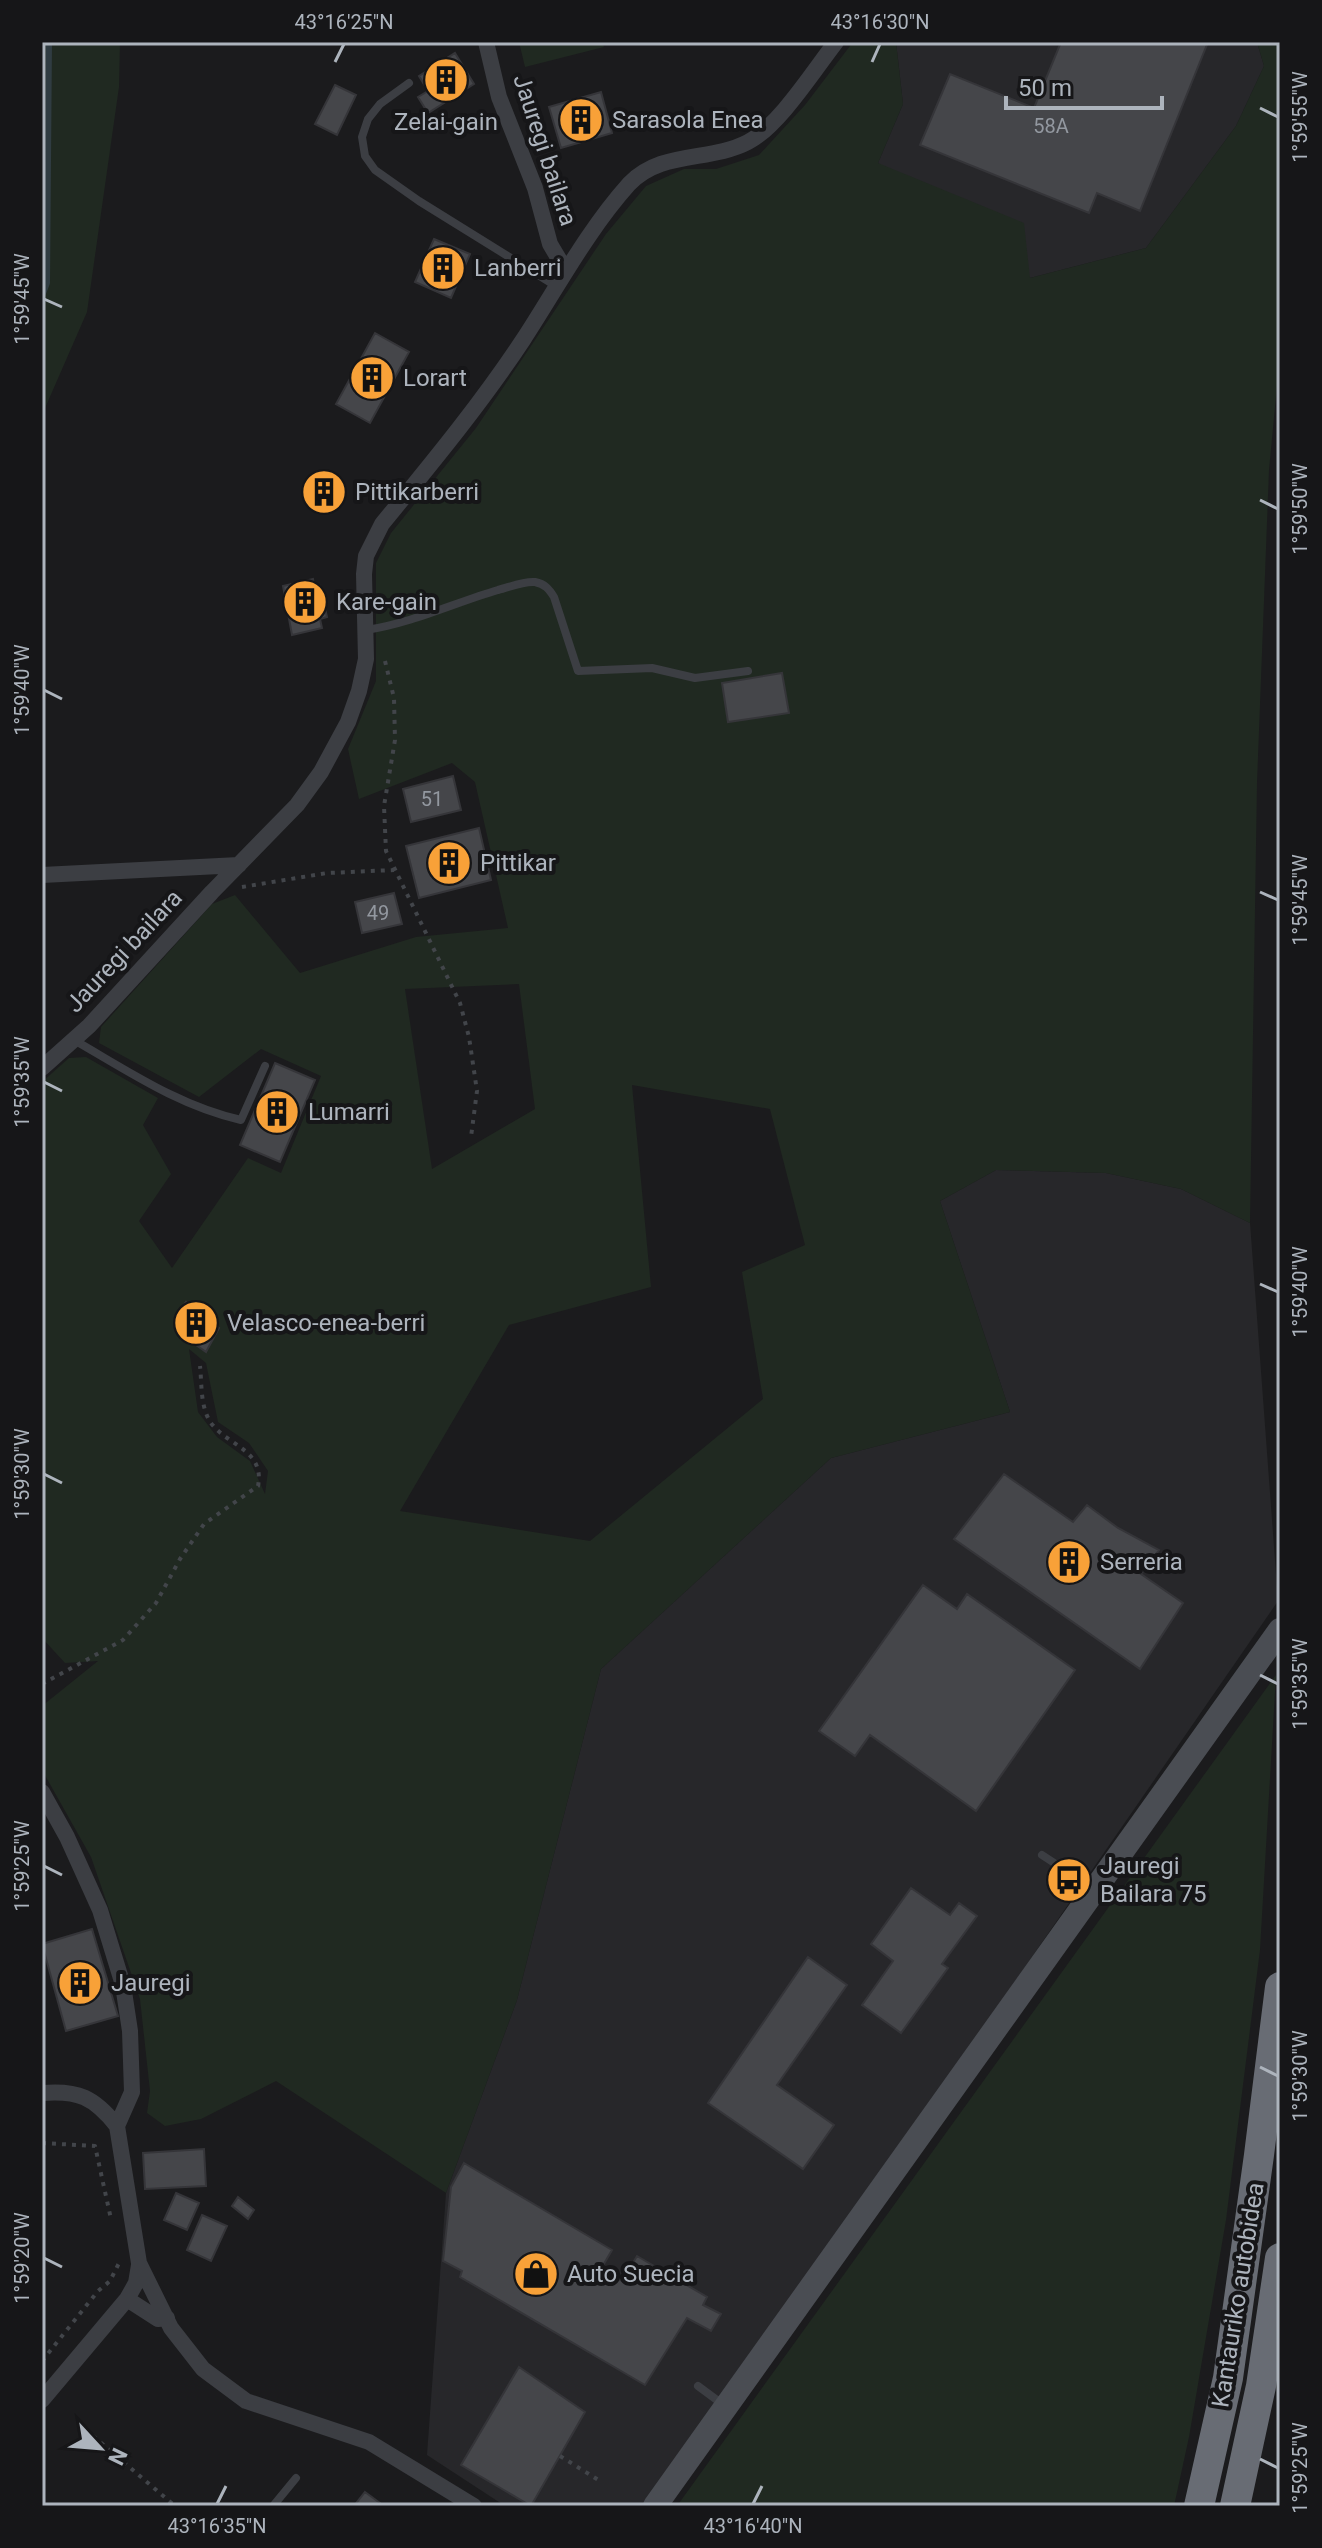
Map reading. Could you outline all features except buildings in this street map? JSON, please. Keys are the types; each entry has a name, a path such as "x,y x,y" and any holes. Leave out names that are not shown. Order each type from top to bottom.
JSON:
{"highway":[{"name":"Kantauriko autobidea","path":"1199,2506 1228,2378 1280,1987"},
{"name":"Kantauriko autobidea","path":"1235,2506 1261,2386 1280,2258"}],"main road":[{"path":"655,2506 1279,1632"}],"street":[{"name":"Jauregi bailara","path":"486,42 499,97 535,188 550,244 566,271"},
{"name":"Jauregi bailara","path":"42,1068 89,1026 297,805 321,772 348,722 366,659 364,574 371,543 382,524 475,408 566,271 631,182 653,165 723,152 749,141 769,126 836,42"},
{"name":"Jauregi bailara","path":"42,875 239,865"},
{"path":"42,1792 67,1837 100,1910 123,1985 130,2031 132,2092 117,2126"},
{"path":"42,2093 64,2091 81,2094 106,2112 117,2126 139,2263 156,2302 203,2369 246,2401 369,2442 474,2506"},
{"path":"42,2400 129,2295 136,2283 139,2263"},
{"path":"129,2295 156,2302"},
{"path":"129,2295 158,2319 169,2317"}],"lane":[{"path":"409,83 380,104 368,119 362,137 365,156 375,170 556,286"},
{"path":"366,630 394,626 476,596 527,582 538,582 547,587 554,597 578,671 652,668 695,678 748,671"},
{"path":"74,1040 168,1095 207,1113 241,1120 265,1066"},
{"path":"1042,1855 1095,1889"},
{"path":"698,2386 726,2406"},
{"path":"273,2506 296,2478"}],"path":[{"path":"366,630 381,639 394,698 394,757 384,806 386,851 460,1003 477,1091 471,1137"},
{"path":"212,892 327,873 394,870"},
{"path":"42,1684 123,1640 156,1603 204,1524 258,1486 260,1476 250,1454 212,1425 207,1415 200,1366"},
{"path":"42,2143 95,2146 114,2232"},
{"path":"42,2361 98,2291 110,2281 120,2260"},
{"path":"93,2436 175,2506"},
{"path":"560,2456 600,2481"}],"shaded area":[{"path":"42,42 120,42 119,87 87,312 42,415"},
{"path":"519,42 602,42 604,47 525,67"},
{"path":"853,42 896,42 903,104 878,163 1024,223 1030,278 1146,248 1236,126 1264,66 1257,42 1280,42 1280,354 1269,470 1257,783 1250,1223 1181,1189 1106,1173 996,1170 940,1201 1010,1412 831,1458 601,1669 517,2000 446,2193 276,2081 201,2119 165,2126 147,2113 150,2091 140,1999 91,1857 42,1770 42,1706 98,1661 65,1663 42,1638 42,1082 69,1058 86,1057 158,1098 143,1125 171,1174 139,1221 172,1268 248,1158 281,1173 321,1076 261,1049 199,1097 99,1043 101,1027 212,904 235,895 300,973 416,937 508,928 475,782 452,763 359,799 348,749 376,681 376,563 391,533 476,428 606,234 646,186 684,169 716,169 759,155 805,105","holes":["519,984 535,1109 432,1169 405,989","632,1085 770,1109 805,1245 742,1272 763,1399 590,1541 400,1511 509,1325 651,1287","189,1349 206,1363 218,1422 249,1443 268,1471 265,1494 250,1461 217,1437 198,1412"]},
{"path":"896,42 1257,42 1264,66 1236,126 1146,248 1030,278 878,163 903,104"},
{"path":"996,1170 1106,1173 1181,1189 1250,1223 1278,1601 998,2006 643,2506 505,2506 427,2455 446,2193 517,2000 601,1669 831,1458 1010,1412 940,1201"},
{"path":"1276,1675 1260,1950 1226,2220 1189,2437 1174,2506 677,2506"}],"waterway":[{"path":"42,296 47,283 49,42"}],"place":[{"name":"Zelai-gain","path":"446,80"},
{"name":"Sarasola Enea","path":"581,120"},
{"name":"Lanberri","path":"443,268"},
{"name":"Lorart","path":"372,378"},
{"name":"Pittikarberri","path":"324,492"},
{"name":"Kare-gain","path":"305,602"},
{"name":"Pittikar","path":"449,863"},
{"name":"Lumarri","path":"277,1112"},
{"name":"Velasco-enea-berri","path":"196,1323"},
{"name":"Serreria","path":"1069,1562"},
{"name":"Jauregi Bailara 75","path":"1069,1880"},
{"name":"Jauregi","path":"80,1983"},
{"name":"Auto Suecia","path":"536,2274"}]}
